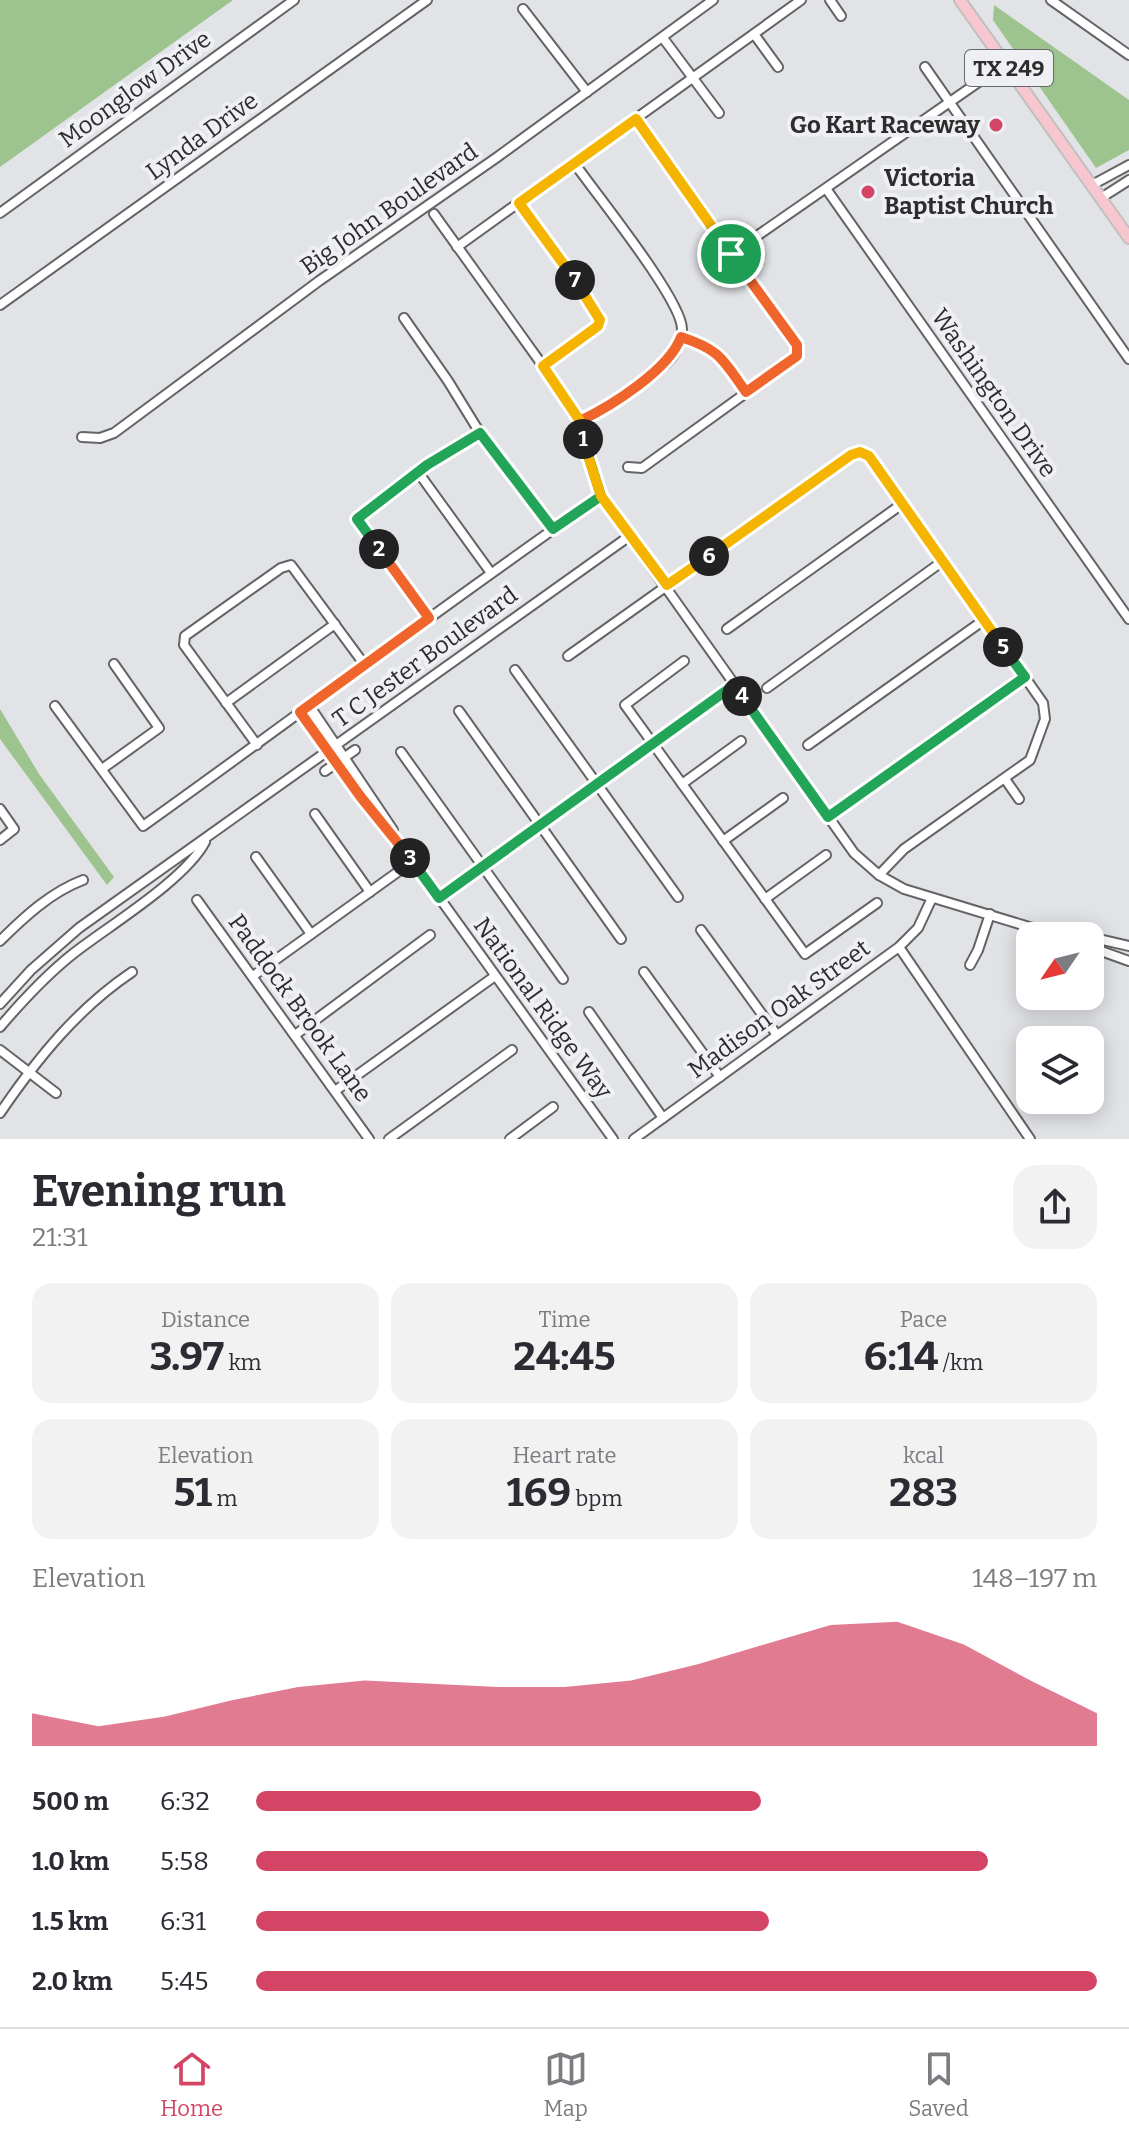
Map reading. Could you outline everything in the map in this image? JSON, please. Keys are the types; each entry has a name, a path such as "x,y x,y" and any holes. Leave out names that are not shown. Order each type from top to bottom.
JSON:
{"main road":[{"name":"TX 249","path":"960,0 1129,238"}],"street":[{"name":"Moonglow Drive","path":"0,213 294,0"},
{"name":"Lynda Drive","path":"0,305 427,0"},
{"name":"Big John Boulevard","path":"82,437 100,438 114,433 319,281 713,0"},
{"path":"457,247 801,0"},
{"path":"830,0 841,16"},
{"path":"1051,0 1129,55"},
{"path":"523,9 587,92"},
{"path":"754,34 778,67"},
{"path":"663,38 719,113"},
{"path":"731,254 1006,63"},
{"path":"925,67 1129,359"},
{"path":"628,467 642,468 797,356 797,345 636,119"},
{"path":"575,164 676,306 681,337 671,358 580,421"},
{"path":"1092,185 1129,165"},
{"path":"1101,198 1129,180"},
{"name":"Washington Drive","path":"827,190 1129,619"},
{"path":"519,203 600,320 598,326 543,366"},
{"path":"434,214 580,421 601,496 854,853 879,875 904,889 1017,922"},
{"path":"404,318 480,433 553,529"},
{"path":"681,337 713,350 746,392"},
{"path":"429,618 357,519 418,472 480,433"},
{"path":"568,656 851,455 860,452 869,456 1045,710 1045,719 1030,760 904,849 879,875"},
{"path":"418,472 491,573"},
{"path":"55,706 143,826 601,496"},
{"path":"727,629 902,504"},
{"name":"T C Jester Boulevard","path":"0,1004 55,949 127,895 631,535"},
{"path":"767,688 943,561"},
{"path":"257,745 183,640 286,565 295,568 364,664"},
{"path":"808,745 984,620"},
{"path":"226,703 335,624"},
{"path":"684,661 625,705 805,954 877,903"},
{"path":"102,769 159,728 114,664"},
{"path":"515,670 678,897"},
{"path":"828,817 1025,677"},
{"path":"439,898 734,685"},
{"name":"National Ridge Way","path":"309,705 413,861 613,1139"},
{"path":"459,711 621,939"},
{"name":"National Ridge Way","path":"300,712 413,861"},
{"path":"682,784 741,741"},
{"name":"T C Jester Boulevard","path":"325,771 355,750"},
{"path":"401,752 563,979"},
{"path":"1005,779 1019,799"},
{"path":"723,841 783,798"},
{"path":"0,809 14,829 0,840"},
{"path":"315,814 370,892"},
{"name":"T C Jester Boulevard","path":"0,1027 37,985 75,952 136,908 199,853 205,841"},
{"path":"765,899 826,855"},
{"path":"256,857 311,934"},
{"path":"253,976 413,861"},
{"path":"0,941 21,920 65,887 83,880"},
{"path":"127,895 136,908"},
{"name":"Madison Oak Street","path":"634,1139 899,947 918,928 932,898"},
{"name":"Paddock Brook Lane","path":"197,900 369,1139"},
{"path":"970,965 990,914"},
{"path":"701,930 777,1035"},
{"path":"295,1035 430,935"},
{"path":"1104,940 1129,946"},
{"path":"1108,954 1111,942"},
{"path":"899,947 1030,1139"},
{"path":"1104,952 1129,961"},
{"path":"0,1113 28,1072 73,1020 132,972"},
{"path":"644,972 720,1077"},
{"path":"335,1091 495,976"},
{"path":"589,1012 663,1118"},
{"path":"0,1050 56,1093"},
{"path":"389,1139 512,1050"},
{"path":"510,1139 553,1107"}],"green space":[{"path":"0,0 233,0 0,167"},
{"path":"994,5 1129,100 1129,150 1096,168 993,20"},
{"path":"0,709 39,774 114,877 107,885 0,739"}],"place":[{"name":"Go Kart Raceway","path":"996,125"},
{"name":"Victoria Baptist Church","path":"868,192"}],"route":[{"path":"731,254 636,119 519,203 600,320 598,326 543,366 580,421 582,437 601,496 667,585 851,455 860,452 869,456 1025,677 828,817 734,685 439,898 300,712 429,618 357,519 427,465 480,433 553,529 601,496 580,421 645,379 671,358 681,337 713,350 746,392 797,356 797,345 731,254"}]}
